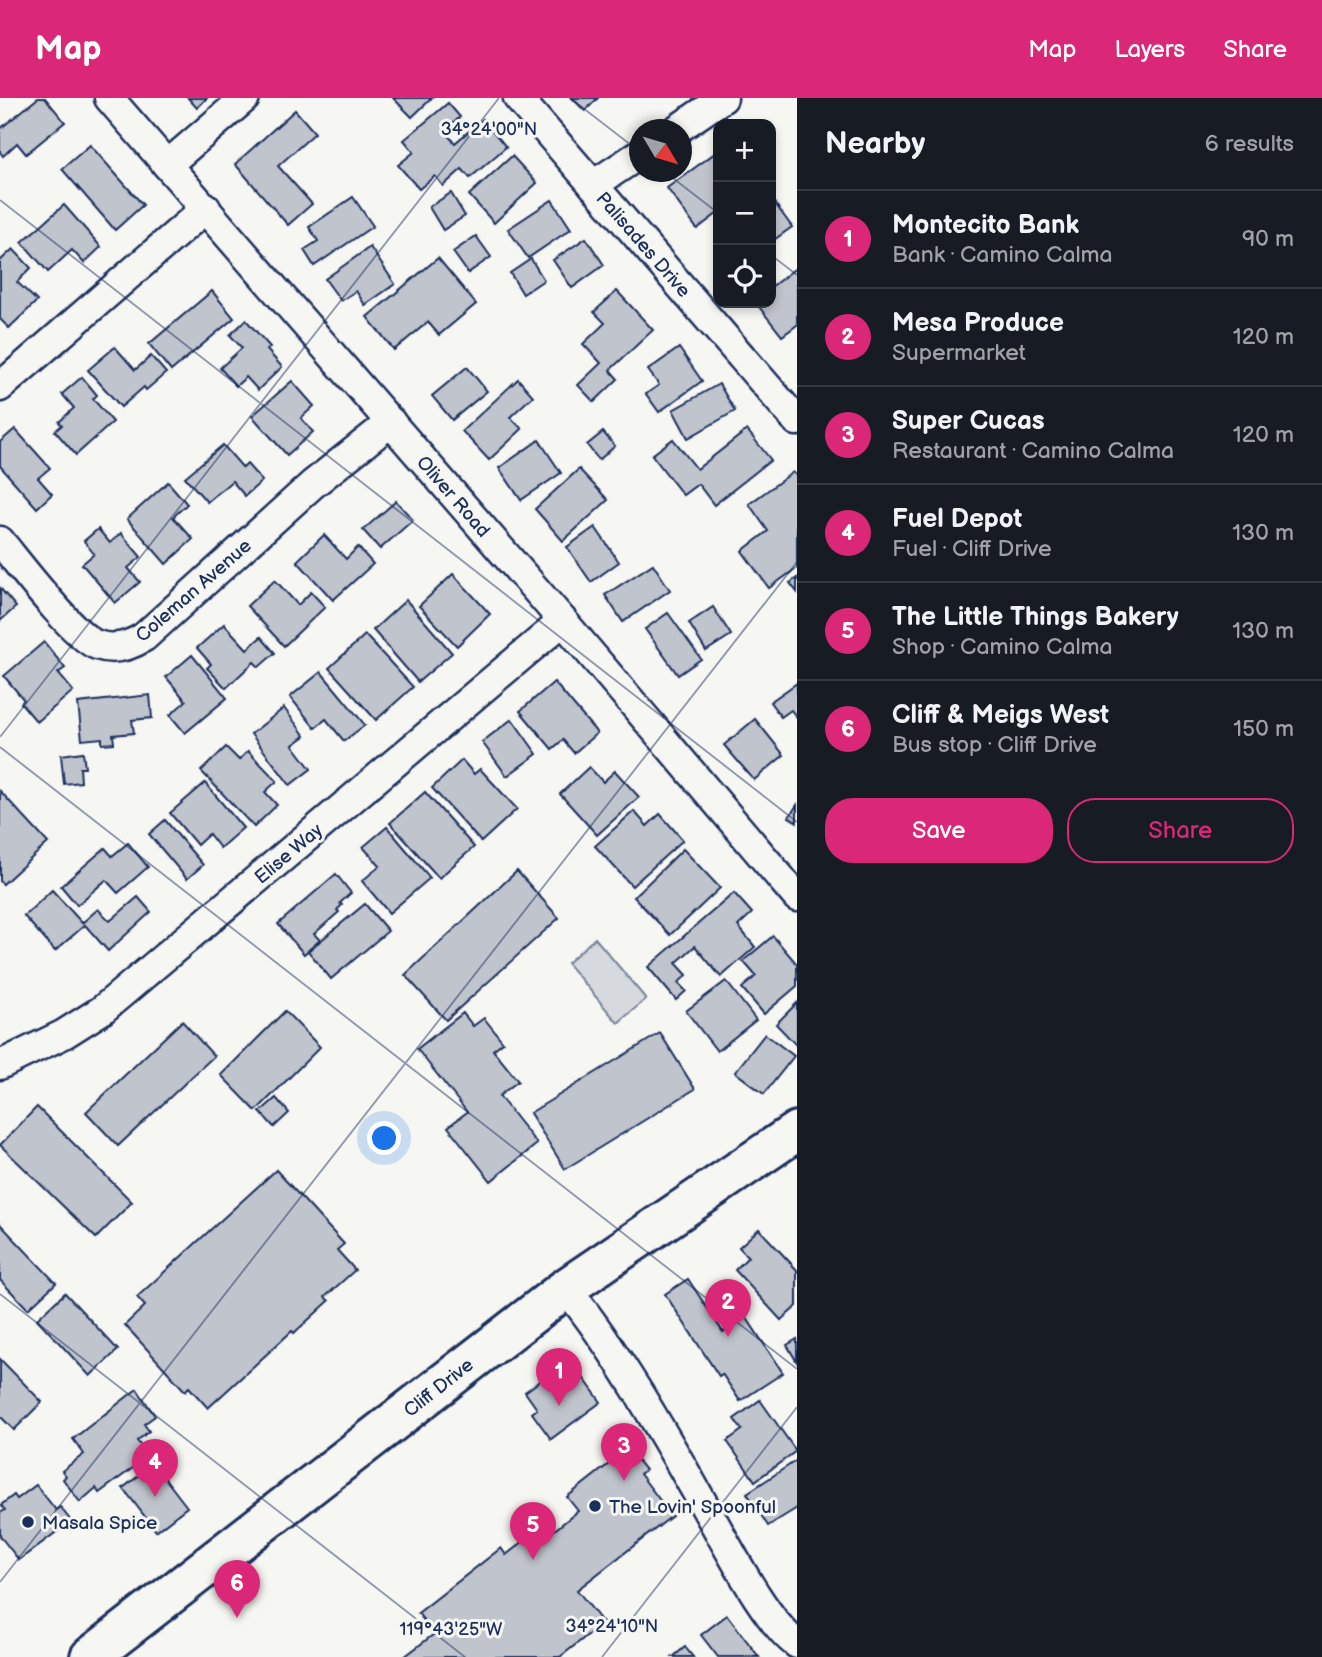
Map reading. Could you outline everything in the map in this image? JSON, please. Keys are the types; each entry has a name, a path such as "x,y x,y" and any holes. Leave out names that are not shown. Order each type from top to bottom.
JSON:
{"main road":[{"name":"Cliff Drive","path":"90,1657 566,1288 797,1131"}],"street":[{"name":"Oliver Road","path":"108,98 563,621 797,897"},
{"path":"167,165 245,98"},
{"name":"Palisades Drive","path":"518,98 797,421"},
{"path":"692,119 723,98"},
{"path":"593,185 629,161"},
{"path":"0,387 206,208"},
{"name":"Coleman Avenue","path":"0,541 86,640 109,648 122,647 144,637 313,484 391,422"},
{"name":"Elise Way","path":"0,1065 64,1034 102,1010 563,621"},
{"path":"566,1288 587,1314 644,1399 741,1570 776,1624 797,1644"}],"shaded area":[{"path":"595,938 646,999 618,1023 567,963"}],"building":[{"path":"38,98 45,98 65,122 26,154 17,143 3,156 0,152 0,129"},
{"path":"188,98 207,98 197,108"},
{"path":"393,98 432,98 412,117"},
{"path":"572,98 598,98 585,111"},
{"path":"448,103 460,117 444,131 455,143 483,119 506,147 470,178 462,169 443,186 435,176 419,189 398,165 414,152 404,140"},
{"path":"295,110 315,133 278,166 312,204 288,225 235,164"},
{"path":"90,145 143,205 115,230 62,169"},
{"path":"713,154 713,217 697,229 667,188 675,182 692,182 692,170"},
{"path":"512,156 537,183 494,223 469,195"},
{"path":"451,193 465,216 443,230 429,207"},
{"path":"353,197 373,226 314,266 304,250 318,241 309,227"},
{"path":"552,200 571,229 528,258 508,229"},
{"path":"64,205 101,247 84,263 72,250 48,272 22,242"},
{"path":"776,205 792,227 776,238"},
{"path":"476,236 491,257 468,273 453,252"},
{"path":"586,238 604,265 572,288 553,260"},
{"path":"370,247 395,284 365,305 356,291 341,301 325,279"},
{"path":"13,249 31,268 17,282 37,301 9,328 0,319 0,261"},
{"path":"438,258 476,304 439,335 428,322 394,350 367,317"},
{"path":"531,259 544,280 523,294 510,273"},
{"path":"797,267 797,325 782,336 760,308 776,308 776,283"},
{"path":"212,291 234,318 171,371 149,344"},
{"path":"617,291 653,330 610,370 618,379 594,402 578,385 601,363 583,344 605,323 594,312"},
{"path":"246,320 270,347 267,350 282,367 258,390 246,377 236,386 220,368 242,348 230,335"},
{"path":"115,347 135,370 151,356 166,373 121,407 88,370"},
{"path":"679,348 702,381 659,412 646,394 659,385 648,370"},
{"path":"467,367 487,391 452,420 432,396"},
{"path":"82,377 97,395 93,399 113,422 76,455 55,431 62,425 59,422 74,408 62,394"},
{"path":"518,379 533,396 510,417 522,429 489,460 462,431"},
{"path":"292,381 314,406 301,418 313,432 287,455 252,416"},
{"path":"719,384 735,411 688,438 673,410"},
{"path":"15,429 50,468 38,478 52,494 37,508 0,466 0,442"},
{"path":"747,430 771,460 714,505 698,484 683,495 652,455 673,439 697,469"},
{"path":"603,432 615,446 599,460 587,445"},
{"path":"539,440 561,473 521,500 499,468"},
{"path":"223,445 243,468 247,464 262,481 245,496 232,481 207,502 185,477"},
{"path":"579,469 608,500 563,541 535,509"},
{"path":"793,472 797,477 797,568 769,588 742,551 768,531 749,504"},
{"path":"168,482 187,504 173,517 193,539 166,564 127,519"},
{"path":"396,501 413,520 380,549 363,530"},
{"path":"595,527 619,562 591,582 567,547"},
{"path":"98,529 110,543 121,533 141,557 128,568 140,582 115,603 82,564 94,554 84,541"},
{"path":"324,535 346,559 358,547 373,564 333,600 297,561"},
{"path":"653,564 670,590 623,622 605,595"},
{"path":"453,574 490,614 457,646 419,606"},
{"path":"797,578 797,592 790,583"},
{"path":"275,580 298,605 311,592 325,607 284,646 247,606"},
{"path":"0,588 16,607 0,621"},
{"path":"406,600 452,653 418,682 373,630"},
{"path":"713,607 731,635 706,651 689,623"},
{"path":"668,613 701,659 678,675 645,629"},
{"path":"224,624 247,649 261,637 275,653 259,667 254,662 226,688 207,668 211,664 197,648"},
{"path":"365,635 413,687 376,720 329,668"},
{"path":"44,642 65,668 58,673 73,691 37,722 21,703 24,700 4,676"},
{"path":"192,655 227,698 185,733 170,715 186,701 166,677"},
{"path":"321,672 365,725 344,741 326,719 315,728 290,697"},
{"path":"554,682 597,733 574,753 563,740 552,749 520,711"},
{"path":"797,683 797,718 791,710 781,717 770,702"},
{"path":"150,695 152,718 132,720 134,733 113,735 114,743 102,744 102,738 82,740 78,703"},
{"path":"284,708 305,736 293,745 311,769 290,785 251,734"},
{"path":"512,719 537,754 507,776 482,742"},
{"path":"755,719 784,755 754,780 724,745"},
{"path":"226,747 239,760 248,751 277,781 265,792 277,805 254,827 201,771"},
{"path":"83,752 85,768 80,768 81,782 64,784 61,755"},
{"path":"462,760 474,774 480,769 517,809 481,842 432,788"},
{"path":"589,767 603,782 615,771 639,797 597,835 560,794"},
{"path":"205,783 243,828 220,848 209,834 197,845 170,813"},
{"path":"0,791 48,843 3,884 0,881"},
{"path":"425,792 474,847 439,878 390,823"},
{"path":"797,805 797,822 789,817"},
{"path":"634,811 647,826 660,814 683,840 632,886 595,846"},
{"path":"165,820 203,865 187,879 149,834"},
{"path":"387,827 430,878 389,913 362,881 380,866 363,847"},
{"path":"128,843 148,867 118,893 106,880 77,905 61,886 105,848 112,856"},
{"path":"683,849 720,888 670,935 634,897"},
{"path":"517,871 559,918 446,1020 405,975"},
{"path":"336,874 351,893 340,903 342,905 337,910 339,912 314,934 320,940 304,954 278,924"},
{"path":"52,890 82,923 98,909 110,921 138,897 151,912 108,951 85,925 55,951 24,916"},
{"path":"734,893 752,913 738,926 755,947 721,977 695,946 676,963 687,975 678,983 686,991 676,1000 648,967"},
{"path":"365,904 388,931 331,979 308,951"},
{"path":"773,936 797,964 797,986 764,1014 742,988 756,976 743,961"},
{"path":"726,981 756,1020 717,1051 686,1011"},
{"path":"797,1003 797,1046 776,1024"},
{"path":"285,1011 320,1047 256,1111 221,1075"},
{"path":"463,1013 473,1026 484,1018 503,1042 493,1050 518,1081 499,1096 537,1144 491,1181 448,1127 467,1112 417,1049"},
{"path":"182,1021 214,1056 118,1146 86,1112"},
{"path":"660,1033 695,1089 565,1169 530,1113"},
{"path":"765,1034 794,1056 764,1094 735,1072"},
{"path":"276,1098 289,1113 274,1127 260,1112"},
{"path":"37,1107 132,1202 96,1238 0,1145"},
{"path":"276,1170 344,1244 337,1250 355,1270 325,1297 329,1301 208,1408 189,1387 185,1391 125,1325 145,1306 137,1297"},
{"path":"0,1224 56,1283 28,1309 0,1280"},
{"path":"759,1229 797,1270 797,1306 781,1320 735,1270 748,1257 739,1247"},
{"path":"688,1279 723,1332 746,1317 783,1373 740,1401 722,1374 719,1376 665,1294"},
{"path":"65,1293 118,1350 90,1376 37,1319"},
{"path":"797,1339 797,1362 787,1345"},
{"path":"0,1359 42,1402 14,1430 0,1416"},
{"path":"564,1363 577,1380 582,1376 601,1402 551,1439 532,1413 537,1409 525,1392"},
{"path":"137,1389 155,1416 144,1424 149,1431 137,1441 149,1456 99,1493 96,1488 80,1502 63,1479 66,1476 62,1471 84,1454 73,1439"},
{"path":"760,1400 796,1451 755,1481 727,1441 742,1430 734,1419"},
{"path":"628,1449 645,1470 640,1474 672,1516 577,1590 603,1623 560,1657 404,1657 434,1634 418,1613 501,1548 506,1555 534,1533 541,1541 578,1511 567,1497"},
{"path":"797,1460 797,1508 768,1526 747,1493"},
{"path":"154,1464 187,1507 156,1531 123,1488"},
{"path":"36,1485 56,1510 60,1507 71,1521 19,1560 0,1536 0,1513 5,1510 1,1505 14,1495 17,1499"},
{"path":"727,1615 759,1657 718,1657 701,1635"},
{"path":"685,1647 693,1657 673,1657"}],"place":[{"name":"Mesa Produce","path":"728,1337"},
{"name":"Montecito Bank","path":"559,1406"},
{"name":"Super Cucas","path":"624,1481"},
{"name":"Fuel Depot","path":"155,1497"},
{"name":"The Lovin' Spoonful","path":"595,1506"},
{"name":"Masala Spice","path":"28,1522"},
{"name":"The Little Things Bakery","path":"533,1560"},
{"name":"Cliff & Meigs West","path":"237,1618"}]}
